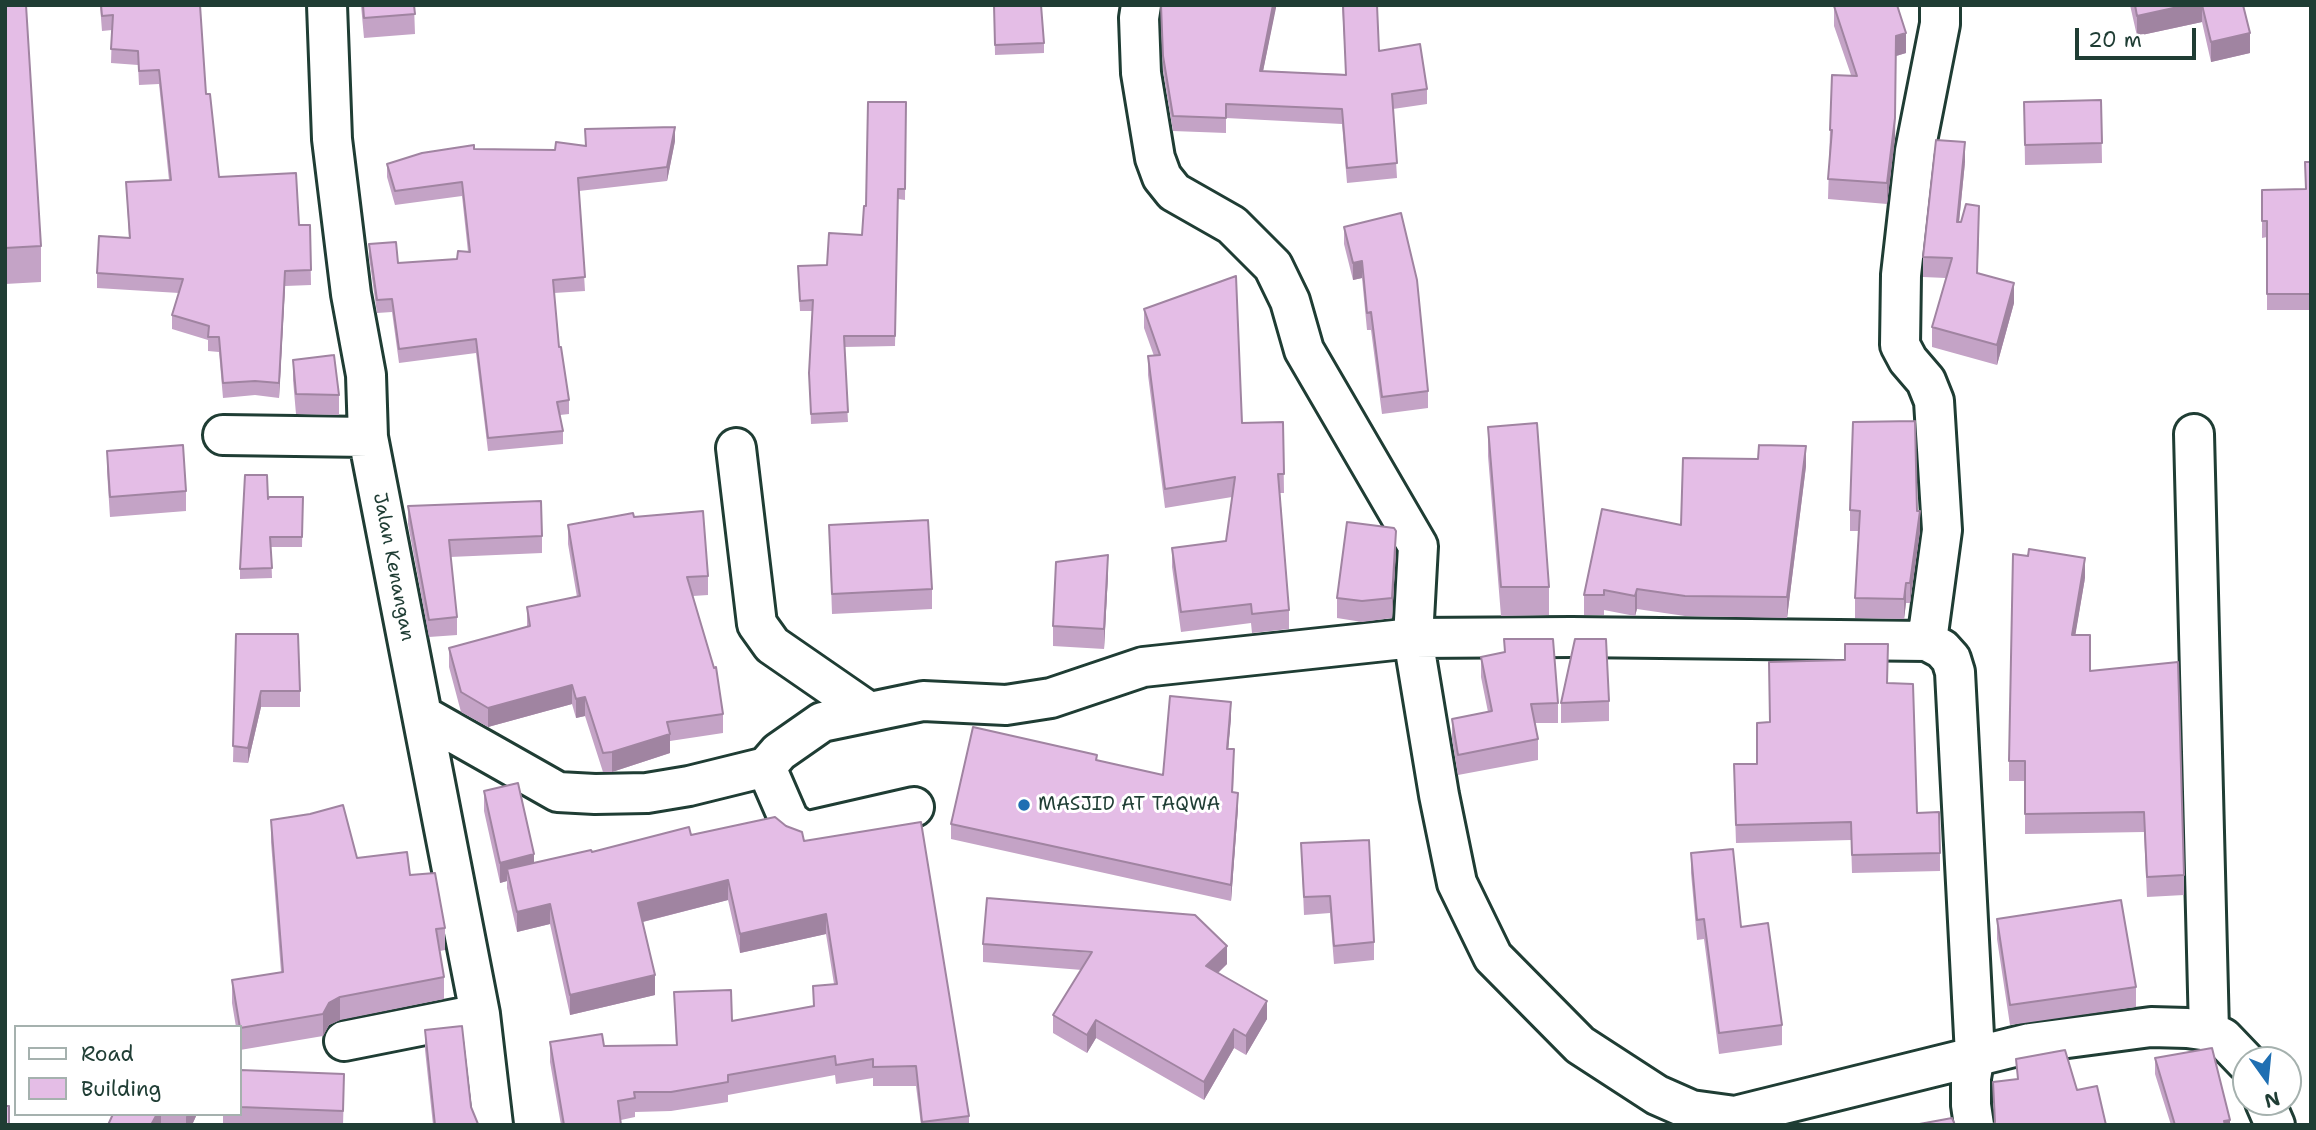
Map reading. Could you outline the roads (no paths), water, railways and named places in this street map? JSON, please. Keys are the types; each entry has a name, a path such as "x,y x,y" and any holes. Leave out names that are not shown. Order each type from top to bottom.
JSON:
{"street":[{"name":"Jalan Kenangan","path":"327,5 332,139 351,294 366,375 368,438 480,1014 493,1125"},
{"path":"1141,5 1141,73 1155,158 1162,177 1174,192 1232,225 1273,266 1290,301 1304,350 1418,546 1413,638 1438,794 1457,883 1493,957 1580,1045 1657,1095 1691,1110 1735,1116 2030,1042 2151,1027 2209,1031 2223,1038 2232,1047"},
{"path":"1927,641 1942,530 1934,401 1926,381 1908,360 1900,345 1901,275 1915,151 1940,24 1940,5"},
{"path":"2194,434 2209,1031"},
{"path":"223,435 368,438"},
{"path":"736,449 757,624 772,645 869,712"},
{"path":"422,715 558,792 647,793 689,786 766,767 779,752 822,722 923,701 1006,705 1051,698 1143,667 1413,638 1572,636 1927,641 1942,649 1951,659 1955,672 1975,1055 1971,1078 1971,1105 1975,1125"},
{"path":"766,767 789,820 799,828 810,831 914,807"},
{"path":"344,1041 480,1014"}],"place":[{"name":"MASJID AT TAQWA","path":"1024,805"}]}
